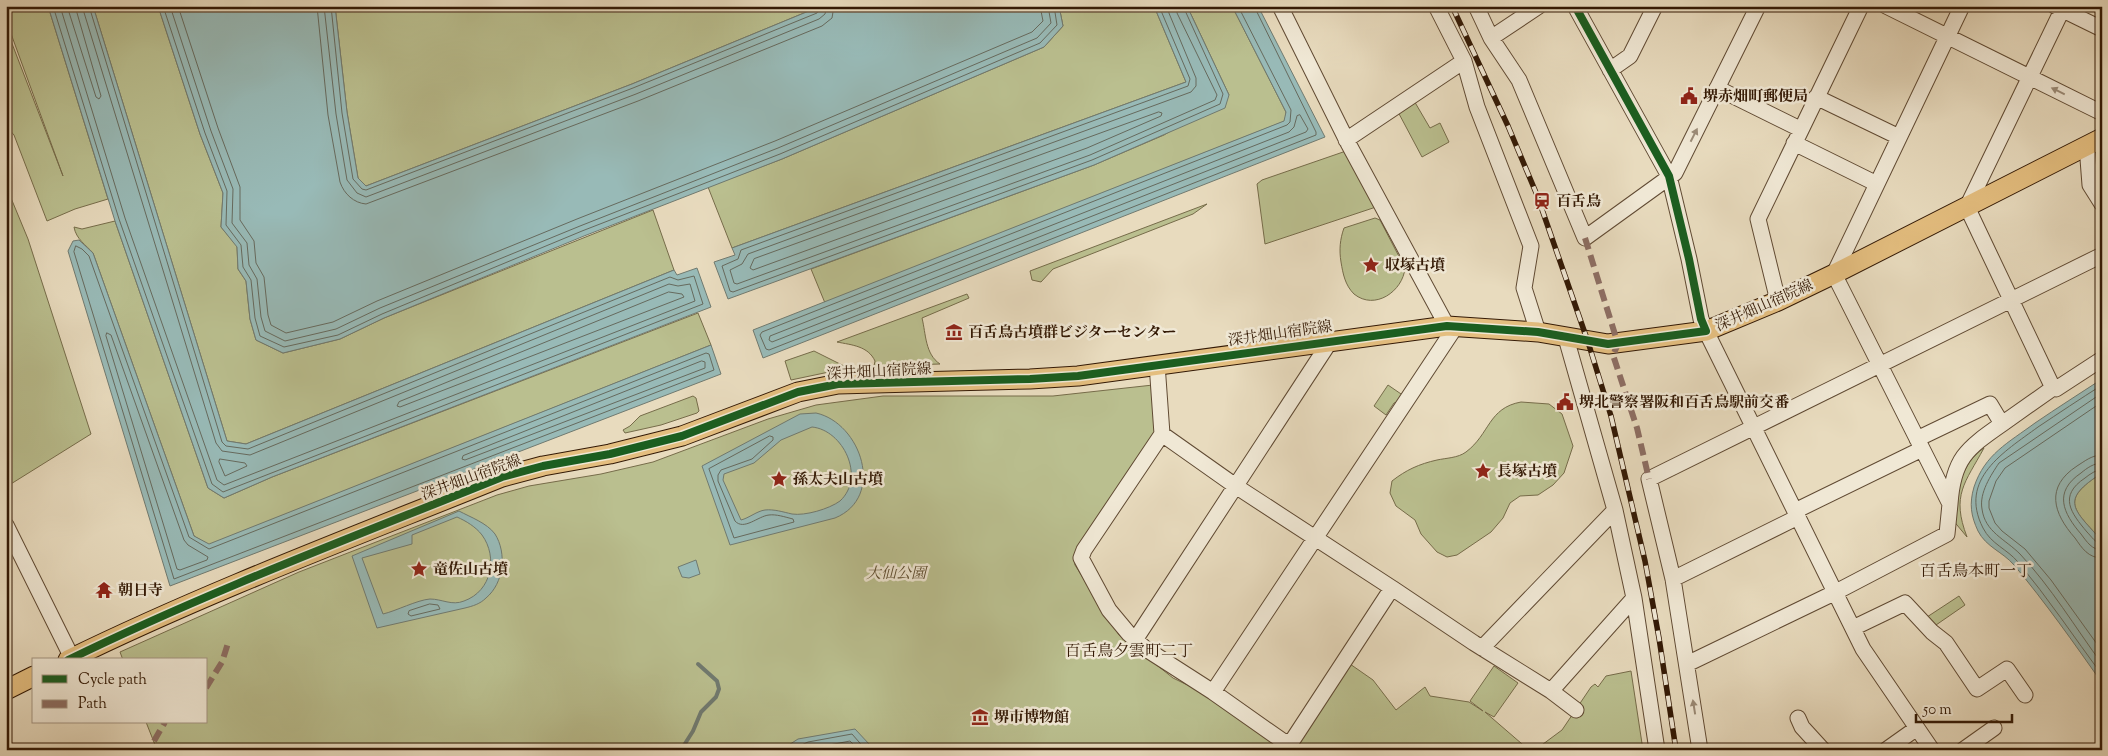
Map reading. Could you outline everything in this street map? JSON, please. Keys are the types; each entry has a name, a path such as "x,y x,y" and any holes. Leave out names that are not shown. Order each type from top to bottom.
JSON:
{"main road":[{"name":"深井畑山宿院線","path":"72,658 160,616 502,477 543,466 610,454 682,436 798,392 838,384 1078,376 1331,340 1451,326 1538,332 1596,343 1618,344 1706,331 1778,301 1834,274 2094,142"},
{"path":"6,690 32,677"}],"street":[{"path":"1436,6 1464,61 1477,107 1531,246 1524,288 1538,332"},
{"path":"1476,6 1491,38 1519,80 1585,238 1675,173 1758,6"},
{"path":"1491,38 1538,6"},
{"path":"1574,6 1669,176 1690,260 1701,318 1706,331 1868,658 1932,750"},
{"path":"1610,70 1630,56 1655,6"},
{"path":"1778,301 1758,219 1861,6"},
{"path":"1886,6 2102,113"},
{"path":"1950,504 1878,365 1834,274 1962,6"},
{"path":"2053,388 1967,207 2030,78 2061,7 2102,29"},
{"path":"1213,692 1316,538 1451,326 1346,140 1285,8"},
{"path":"1346,140 1464,61"},
{"path":"1718,88 1800,129"},
{"path":"1816,97 1899,137"},
{"path":"2094,142 2090,185 2102,204"},
{"path":"1794,143 1876,184"},
{"path":"1700,750 1673,579 1649,479 2102,255"},
{"path":"1566,338 1615,510 1634,598 1657,750"},
{"path":"1135,640 1237,487 1331,340"},
{"path":"1687,664 1836,592 1947,534 1954,475 1960,461 1976,442 2053,388 2056,389 2102,359"},
{"path":"1157,364 1162,434 1084,550 1081,558 1109,610 1135,640 1284,742 1292,741 1392,588"},
{"path":"1673,579 1797,514 1990,404 2002,424"},
{"path":"1162,434 1237,487 1482,648 1551,691 1576,710"},
{"path":"1482,648 1615,510"},
{"path":"6,524 70,658"},
{"path":"1551,691 1634,598"},
{"path":"1853,628 1905,603 1932,632 1946,643 1977,689 2007,669 2025,695"},
{"path":"1798,718 1802,727 1823,750"},
{"path":"1886,750 1918,728"},
{"path":"1963,750 1994,728"}],"green space":[{"path":"6,6 48,6 108,199 75,209 47,221 14,135 6,126 6,28 63,176 6,20"},
{"path":"93,6 158,6 200,134 223,193 221,227 237,246 238,269 246,281 250,319 256,340 283,353 340,339 384,318 653,210 674,270 246,444 227,441"},
{"path":"335,6 821,6 632,84 366,186 358,178 347,112"},
{"path":"1059,6 1154,6 1186,82 732,248 708,187 782,159 1044,47 1063,26"},
{"path":"1187,6 1232,6 1286,112 1285,121 825,303 811,269 1094,165 1164,135 1229,95"},
{"path":"1413,99 1430,128 1440,123 1449,142 1422,157 1397,110"},
{"path":"1346,151 1376,207 1265,244 1257,184 1262,180"},
{"path":"6,186 28,239 91,434 6,487"},
{"path":"1207,204 1193,214 1053,269 1041,282 1032,280 1030,271"},
{"path":"1375,218 1380,220 1405,268 1403,276 1394,291 1387,296 1371,300 1362,299 1348,287 1340,258 1340,249 1344,228"},
{"path":"115,221 208,488 224,498 272,477 698,313 711,345 209,545 194,536 93,253 79,238 74,227 82,229"},
{"path":"967,294 969,298 922,318 925,337 931,355 940,364 874,366 875,361 864,349 837,342"},
{"path":"814,351 848,368 791,380 785,361"},
{"name":"大仙公園","path":"1153,385 1156,431 1074,559 1075,565 1119,635 1173,678 1210,696 1292,749 1350,664 1373,680 1396,710 1425,687 1430,696 1469,702 1483,711 1470,701 1494,666 1518,683 1494,717 1485,712 1529,750 157,750 147,724 208,724 208,658 122,658 120,652 299,572 497,495 529,486 601,474 653,462 768,419 816,405 883,396 1053,396"},
{"path":"1388,385 1404,396 1400,401 1394,403 1386,415 1374,406"},
{"path":"693,396 696,398 699,411 697,413 661,425 625,433 623,430 640,416"},
{"path":"1521,402 1549,404 1562,414 1573,446 1564,473 1553,485 1538,495 1520,496 1510,503 1503,518 1491,532 1457,555 1447,557 1437,552 1421,534 1415,520 1396,506 1390,493 1392,481 1419,466 1463,454 1474,445 1495,416 1510,405"},
{"path":"1984,448 1966,480 1960,500 1962,523 1967,537 1952,519 1955,499 1965,470 1976,454"},
{"path":"2102,473 2102,541 2078,513 2075,506 2075,498 2088,483"},
{"path":"1959,596 1965,605 1936,625 1927,617"},
{"path":"1631,671 1643,750 1535,750 1562,730 1591,687 1595,684 1598,687 1606,676"}],"water":[{"path":"48,6 93,6 227,441 246,444 674,270 677,275 697,268 711,307 272,477 224,498 208,488 115,221"},
{"path":"158,6 335,6 347,112 358,178 366,186 632,84 821,6 1059,6 1063,26 1044,47 782,159 584,236 384,318 340,339 283,353 256,340 250,319 246,281 238,269 237,247 221,227 223,193 200,134"},
{"path":"1154,6 1187,6 1229,95 1225,108 1094,165 728,299 714,262 735,255 732,248 1186,82"},
{"path":"1232,6 1258,6 1325,137 763,358 753,330 1284,121 1286,112"},
{"path":"79,240 93,253 194,536 209,544 711,345 721,374 170,586 68,251 73,241"},
{"path":"2102,379 2102,473 2080,491 2075,498 2075,506 2084,521 2102,541 2102,683 2048,608 2014,565 1981,537 1974,520 1971,504 1974,487 1984,466 1999,450 2035,423"},
{"path":"816,413 832,420 845,431 855,445 861,461 863,478 860,494 851,508 835,518 730,545 702,466 800,414","holes":["812,427 823,430 833,436 841,445 851,468 851,480 848,491 840,501 830,507 810,513 792,514 765,510 741,520 723,480 724,474 754,463 781,440"]},
{"path":"459,511 483,523 492,530 499,542 502,567 497,584 492,592 474,606 377,628 352,556","holes":["457,517 471,524 480,532 490,553 489,573 481,590 460,602 451,603 430,599 383,614 362,558 412,544 412,535"]},
{"path":"696,560 700,574 689,578 682,577 678,567"},
{"path":"855,729 871,748 867,750 781,750 798,739"}],"waterway":[{"path":"681,750 693,731 701,712 716,697 719,689 717,681 698,664"}],"railway":[{"path":"1452,6 1508,126 1537,195 1588,342 1611,416 1645,561 1676,750"}],"marked path":[{"path":"1585,238 1618,344 1613,355 1637,428 1649,479"},
{"path":"208,685 222,662 229,640"},
{"path":"154,741 164,724"}],"cycle path":[{"path":"72,658 229,587 502,477 543,466 610,454 682,436 798,392 838,384 1078,376 1447,326 1538,332 1608,344 1706,331 1701,319 1669,176 1575,6"}],"place":[{"name":"堺赤畑町郵便局","path":"1689,96"},
{"name":"百舌鳥","path":"1542,201"},
{"name":"収塚古墳","path":"1371,265"},
{"name":"百舌鳥古墳群ビジターセンター","path":"954,332"},
{"name":"堺北警察署阪和百舌鳥駅前交番","path":"1565,402"},
{"name":"長塚古墳","path":"1483,471"},
{"name":"孫太夫山古墳","path":"779,479"},
{"name":"竜佐山古墳","path":"419,569"},
{"name":"朝日寺","path":"104,590"},
{"name":"堺市博物館","path":"980,717"}],"district":[{"name":"百舌鳥本町一丁","path":"1976,570"},
{"name":"百舌鳥夕雲町二丁","path":"1129,650"}]}
